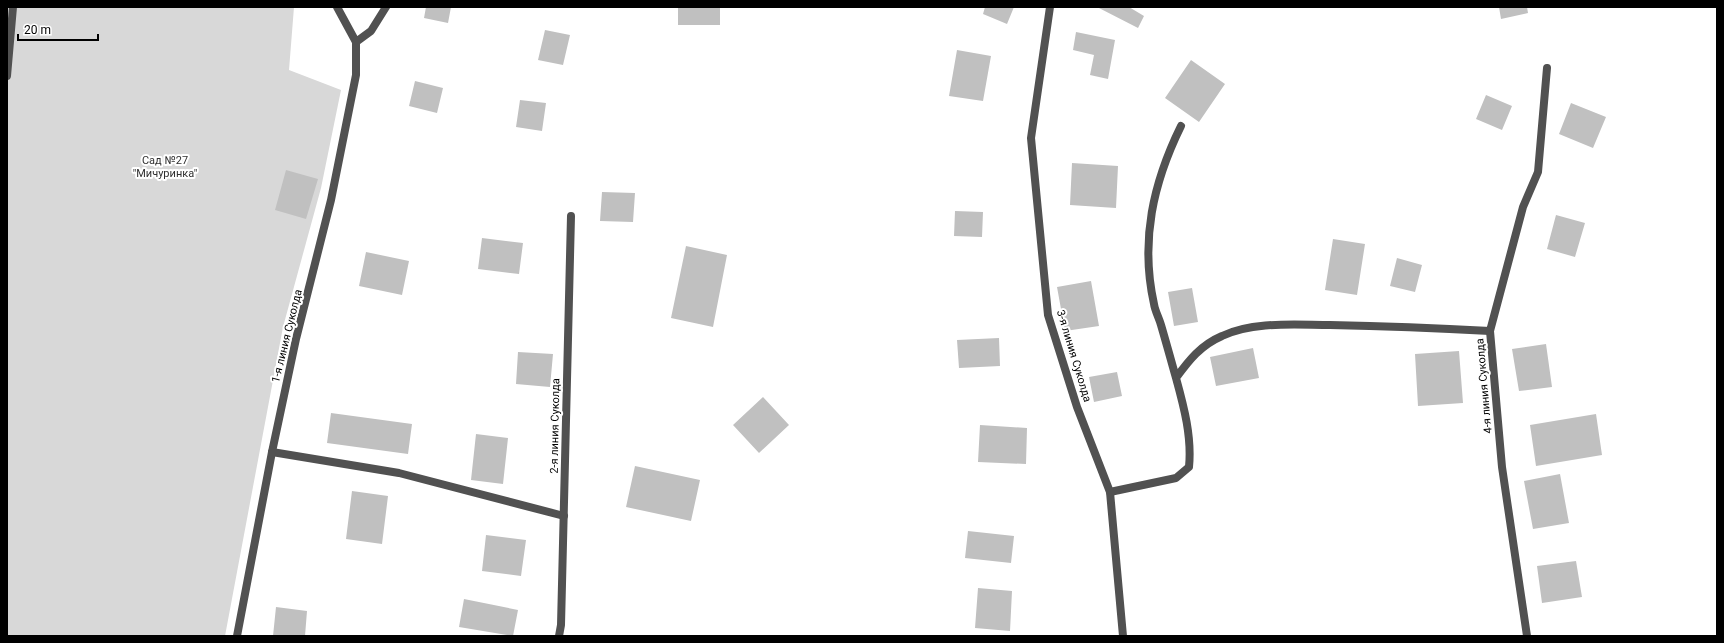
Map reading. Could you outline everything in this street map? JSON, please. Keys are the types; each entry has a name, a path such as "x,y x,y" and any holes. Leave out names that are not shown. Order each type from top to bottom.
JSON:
{"street":[{"path":"7,76 13,7"},
{"name":"1-я линия Суколда","path":"237,636 272,452 296,339 331,200 356,75 356,42 337,7"},
{"path":"356,42 371,31 386,7"},
{"name":"3-я линия Суколда","path":"1050,7 1031,138 1048,315 1077,407 1110,492 1122,636"},
{"name":"4-я линия Суколда","path":"1527,636 1502,467 1490,331 1523,206 1538,172 1547,68"},
{"path":"1110,492 1176,478 1189,467 1191,449 1185,410 1154,305 1148,254 1148,232 1159,179 1170,149 1181,126"},
{"name":"2-я линия Суколда","path":"559,636 561,625 571,216"},
{"path":"1176,378 1191,357 1204,345 1223,335 1243,329 1279,324 1403,326 1490,331"},
{"path":"272,452 400,473 564,516"}],"green space":[{"name":"Сад №27 \"Мичуринка\"","path":"7,7 294,7 289,70 341,90 321,188 283,327 225,636 7,636"}],"building":[{"path":"426,7 451,7 448,23 424,18"},
{"path":"678,7 720,7 720,25 678,25"},
{"path":"985,7 1014,7 1007,24 983,14"},
{"path":"1097,7 1129,7 1144,16 1138,28"},
{"path":"1499,7 1527,7 1528,13 1501,19"},
{"path":"545,30 570,35 563,65 538,60"},
{"path":"1076,32 1115,40 1108,79 1090,75 1094,55 1073,50"},
{"path":"957,50 991,56 983,101 949,96"},
{"path":"1191,60 1225,84 1199,122 1165,98"},
{"path":"415,81 443,88 437,113 409,106"},
{"path":"1486,95 1512,106 1502,130 1476,119"},
{"path":"520,100 546,103 542,131 516,127"},
{"path":"1571,103 1606,117 1593,148 1559,134"},
{"path":"1072,163 1118,166 1116,208 1070,205"},
{"path":"286,170 318,179 306,219 275,210"},
{"path":"602,192 635,193 633,222 600,221"},
{"path":"955,211 983,212 982,237 954,236"},
{"path":"1556,215 1585,223 1575,257 1547,249"},
{"path":"482,238 523,243 519,274 478,269"},
{"path":"1333,239 1365,244 1357,295 1325,290"},
{"path":"686,246 727,255 713,327 671,318"},
{"path":"366,252 409,261 402,295 359,286"},
{"path":"1397,258 1422,265 1415,292 1390,286"},
{"path":"1091,281 1099,326 1065,331 1057,287"},
{"path":"1192,288 1198,322 1174,326 1168,292"},
{"path":"999,338 1000,366 959,368 957,340"},
{"path":"1546,344 1552,387 1519,391 1512,349"},
{"path":"1253,348 1259,378 1216,386 1210,357"},
{"path":"1459,351 1463,403 1418,406 1415,354"},
{"path":"518,352 553,354 550,387 516,384"},
{"path":"1117,372 1122,396 1094,402 1089,377"},
{"path":"763,397 789,425 759,453 733,425"},
{"path":"331,413 412,424 408,454 327,443"},
{"path":"1596,414 1602,455 1536,466 1530,425"},
{"path":"980,425 1027,428 1026,464 978,462"},
{"path":"476,434 508,438 503,484 471,480"},
{"path":"635,466 700,480 691,521 626,507"},
{"path":"1560,474 1569,523 1533,529 1524,481"},
{"path":"352,491 388,496 382,544 346,539"},
{"path":"968,531 1014,536 1011,563 965,558"},
{"path":"486,535 526,540 521,576 482,571"},
{"path":"1576,561 1582,597 1542,603 1537,566"},
{"path":"978,588 1012,591 1010,631 975,628"},
{"path":"464,599 518,610 513,636 459,627"},
{"path":"276,607 307,611 305,636 273,636"}]}
